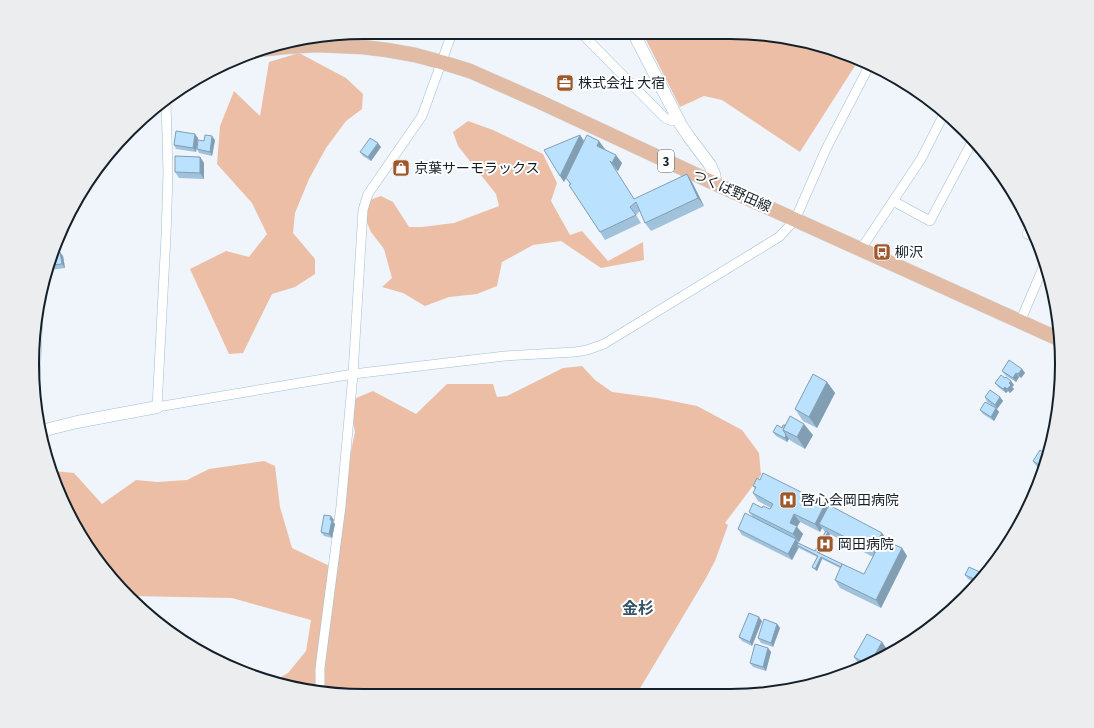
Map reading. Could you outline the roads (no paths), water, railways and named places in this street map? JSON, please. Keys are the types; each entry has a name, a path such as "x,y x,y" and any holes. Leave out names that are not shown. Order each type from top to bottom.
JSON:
{"main road":[{"name":"つくば野田線","path":"320,42 387,50 441,62 470,71 1053,337"}],"street":[{"path":"320,686 320,668 341,506 353,374 363,210 368,194 422,116 450,39"},
{"path":"587,39 665,118 672,121 678,120"},
{"path":"637,39 678,120 710,165 716,184"},
{"path":"46,431 77,422 157,407 353,374 505,356 569,353 587,350 604,344 779,236 795,220 826,150 867,70"},
{"path":"157,407 168,173 166,106"},
{"path":"861,249 921,159 942,118"},
{"path":"893,201 930,221 970,146"},
{"path":"1020,322 1041,271"}],"place":[{"name":"株式会社 大宿","path":"565,83"},
{"name":"京葉サーモラックス","path":"401,168"},
{"name":"柳沢","path":"882,252"},
{"name":"啓心会岡田病院","path":"788,500"},
{"name":"岡田病院","path":"825,544"}],"district":[{"name":"金杉","path":"638,608"}]}
